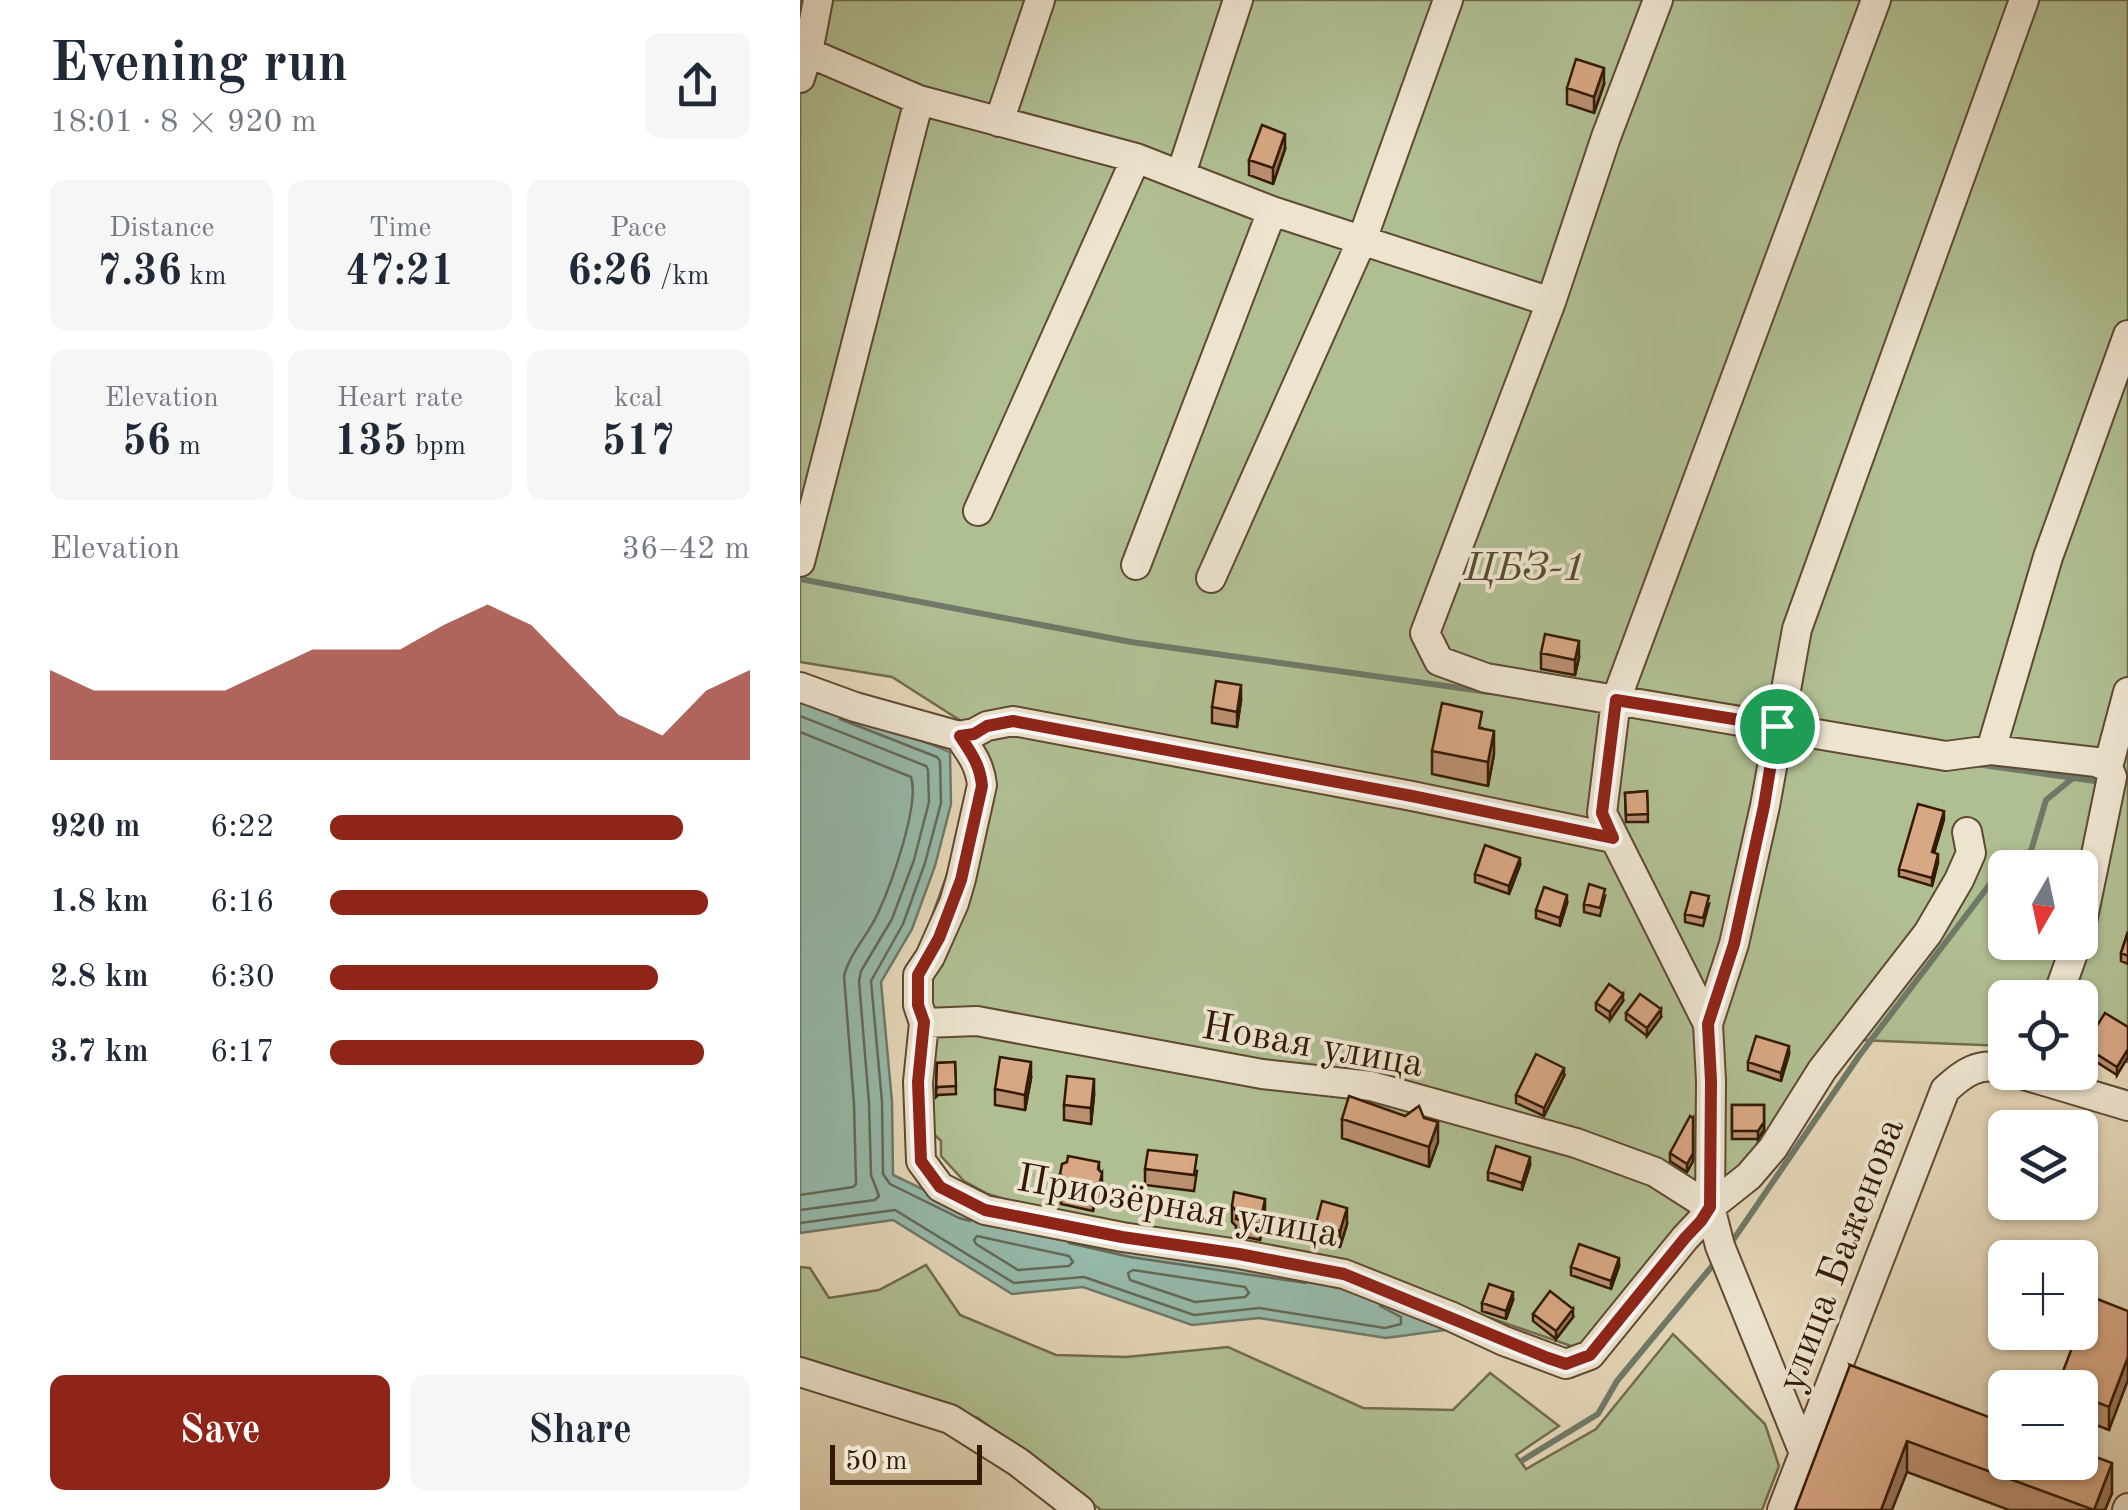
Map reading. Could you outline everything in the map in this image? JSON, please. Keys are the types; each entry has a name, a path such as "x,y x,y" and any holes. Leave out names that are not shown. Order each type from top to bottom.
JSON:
{"street":[{"path":"818,0 803,60 919,100 1136,158 1272,211 1551,302"},
{"path":"999,122 1040,0"},
{"path":"1181,174 1238,0"},
{"path":"1211,578 1362,240 1448,0"},
{"path":"1658,0 1606,137 1551,302 1424,633 1439,661 1486,678 1946,756 1991,750 2096,762 2108,767"},
{"path":"1708,1024 1602,813 1616,700 1876,0"},
{"path":"1804,1453 1720,1246 1710,1207 1708,1024 1734,944 1797,629 2024,0"},
{"path":"800,562 919,100"},
{"path":"978,511 1136,158"},
{"path":"1136,565 1272,211"},
{"path":"1991,750 2048,557 2128,335"},
{"path":"800,688 960,736 1013,721 1393,792 1613,838"},
{"path":"2097,850 2112,776 2108,767 2128,692"},
{"path":"924,1022 918,1005 918,975 930,957 958,891 982,786 974,755 960,736"},
{"name":"Приозёрная улица","path":"924,1022 918,1082 921,1161 940,1187 985,1210 1344,1274 1566,1364 1590,1355 1710,1207 1749,1176 1773,1148 1822,1070 1928,933 1971,853 1967,832"},
{"name":"Новая улица","path":"924,1022 976,1021 1262,1074 1371,1086 1576,1144 1655,1172 1710,1207"},
{"name":"улица Баженова","path":"1782,1510 1945,1090 1960,1076 1981,1065 1988,1067"},
{"name":"улица Баженова","path":"2074,1090 2128,1106"},
{"path":"800,1372 950,1419 1018,1462 1080,1510"}],"green space":[{"name":"ЦБЗ-1","path":"800,0 2128,0 2128,1062 2098,1057 2098,980 1988,980 1988,1045 1858,1040 1710,1207 1577,1348 1331,1263 1046,1212 988,1194 964,1181 941,1156 941,1141 915,1115 907,986 958,844 983,735 892,677 800,662"},
{"path":"926,1265 960,1315 1056,1355 1126,1357 1228,1347 1363,1408 1453,1410 1490,1373 1559,1426 1516,1455 1526,1469 1596,1429 1673,1334 1765,1424 1779,1466 1762,1510 1101,1510 978,1418 800,1364 800,1267 810,1268 829,1298 879,1290"}],"water":[{"path":"800,691 950,752 951,804 935,866 912,929 881,982 892,1102 893,1175 964,1209 1355,1280 1445,1330 1386,1338 1259,1318 1192,1325 1083,1287 1012,1294 893,1220 800,1233"}],"building":[{"path":"1576,59 1604,68 1594,97 1567,88"},
{"path":"1262,125 1285,134 1273,168 1249,160"},
{"path":"1545,634 1579,641 1575,660 1541,653"},
{"path":"1216,681 1241,685 1237,712 1212,707"},
{"path":"1442,703 1482,712 1479,728 1494,731 1488,762 1432,751"},
{"path":"1647,791 1648,814 1626,815 1625,793"},
{"path":"1918,804 1944,811 1932,852 1938,854 1932,878 1899,869"},
{"path":"1485,845 1520,858 1509,886 1475,874"},
{"path":"1589,884 1605,889 1600,908 1584,904"},
{"path":"1544,887 1567,895 1560,918 1536,910"},
{"path":"1691,892 1709,896 1703,918 1685,914"},
{"path":"2128,932 2128,956 2121,953"},
{"path":"1609,984 1623,994 1610,1012 1596,1003"},
{"path":"1640,994 1661,1009 1647,1028 1626,1013"},
{"path":"2105,1013 2128,1027 2128,1049 2117,1067 2098,1055 2098,1024"},
{"path":"1756,1036 1789,1046 1781,1073 1748,1062"},
{"path":"1536,1054 1564,1068 1544,1108 1516,1095"},
{"path":"1000,1057 1031,1062 1025,1095 995,1089"},
{"path":"955,1062 956,1086 936,1089 937,1063"},
{"path":"1067,1076 1094,1079 1091,1108 1064,1105"},
{"path":"1349,1096 1405,1116 1419,1106 1424,1118 1438,1122 1429,1147 1342,1119"},
{"path":"1732,1105 1764,1105 1764,1122 1758,1131 1732,1131"},
{"path":"1690,1116 1693,1153 1687,1164 1670,1153"},
{"path":"1496,1146 1530,1157 1522,1183 1488,1172"},
{"path":"1148,1150 1197,1155 1194,1175 1145,1169"},
{"path":"1068,1156 1099,1162 1102,1173 1093,1195 1061,1189 1062,1164"},
{"path":"1234,1192 1265,1199 1260,1224 1236,1219 1237,1212 1232,1206"},
{"path":"1322,1201 1347,1208 1340,1231 1316,1224"},
{"path":"1579,1244 1619,1258 1611,1281 1571,1267"},
{"path":"1489,1284 1513,1292 1506,1311 1482,1303"},
{"path":"1550,1291 1573,1309 1556,1331 1533,1314"},
{"path":"2098,1299 2128,1311 2128,1357 2109,1407 2098,1403 2098,1370 2063,1370 2071,1350 2098,1350"},
{"path":"1850,1365 1988,1417 1988,1471 1907,1441 1881,1510 1795,1510"},
{"path":"2098,1458 2112,1463 2094,1510 2013,1480 2098,1480"}],"waterway":[{"path":"800,579 1131,642 1489,692"},
{"path":"1976,764 2102,782"},
{"path":"1729,1246 1859,1056 2003,867 2031,851 2046,800 2073,778"},
{"path":"1523,1460 1598,1414 1617,1381 1718,1259"}],"route":[{"path":"1616,700 1777,726 1734,944 1708,1024 1710,1207 1590,1355 1566,1364 1344,1274 985,1210 940,1187 921,1161 918,1082 924,1022 918,1005 918,975 954,902 982,786 974,755 960,736 1013,721 1613,838 1602,813 1616,700"}]}
